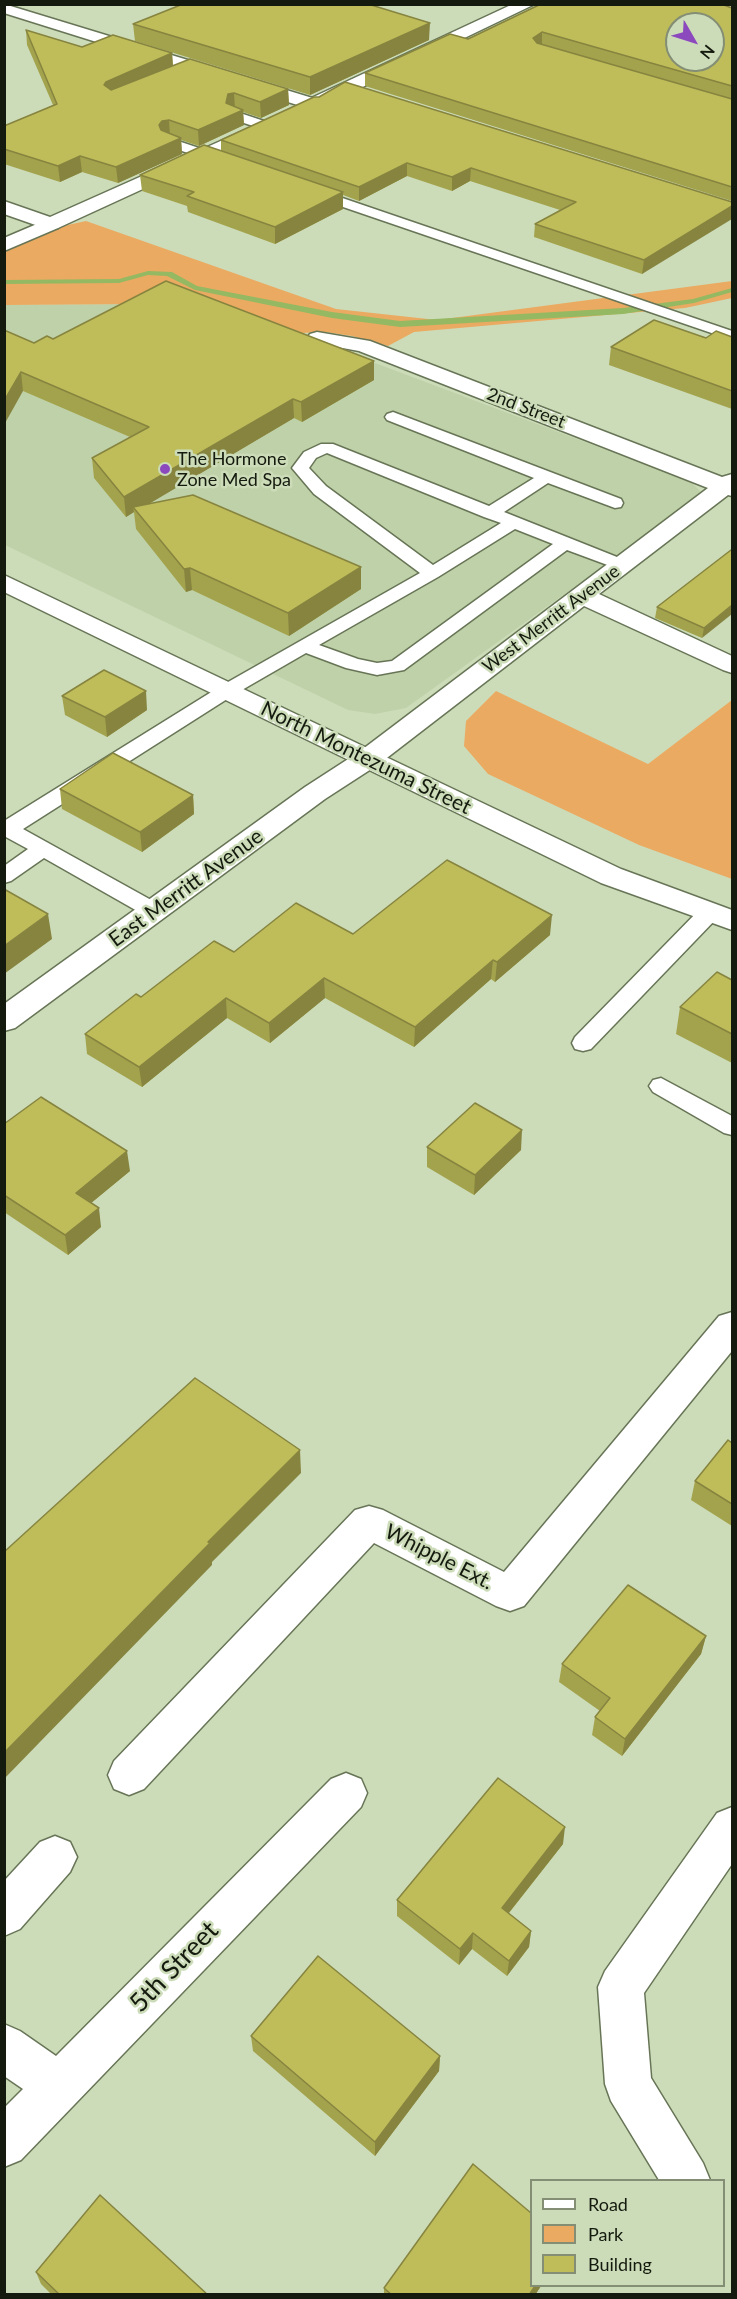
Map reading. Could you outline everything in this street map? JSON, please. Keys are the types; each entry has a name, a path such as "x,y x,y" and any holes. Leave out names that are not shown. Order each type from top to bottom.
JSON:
{"street":[{"path":"4,245 527,4"},
{"path":"4,8 313,104"},
{"path":"348,88 376,97"},
{"path":"4,207 51,224"},
{"name":"2nd Street","path":"317,338 363,345 730,486"},
{"name":"West Merritt Avenue","path":"369,758 730,486"},
{"name":"North Montezuma Street","path":"4,582 611,876 721,916"},
{"path":"582,596 732,665"},
{"name":"East Merritt Avenue","path":"4,1020 315,793 369,758"},
{"name":"Whipple Ext.","path":"129,1775 369,1522 510,1594 732,1326"},
{"name":"5th Street","path":"4,2143 346,1793"},
{"path":"685,2179 628,2084 621,1987 732,1828"},
{"path":"4,1914 55,1857"},
{"path":"4,2047 58,2086"}],"lane":[{"path":"4,8 12,4"},
{"path":"172,75 192,66"},
{"path":"234,116 265,126"},
{"path":"169,142 236,166"},
{"path":"303,189 732,336"},
{"path":"393,417 615,502"},
{"path":"432,573 320,490 300,468 310,455 327,447 621,566"},
{"path":"490,513 548,476"},
{"path":"154,911 6,828 228,690 432,573 514,522"},
{"path":"306,647 353,664 377,669 397,666 565,543"},
{"path":"4,876 44,849"},
{"path":"583,1043 721,916"},
{"path":"661,1086 732,1126"}],"shaded area":[{"path":"146,304 346,352 691,482 700,491 698,498 406,708 375,714 348,710 5,545 4,305"}],"green space":[{"path":"86,221 336,309 437,320 732,281 732,298 685,308 414,332 388,346 352,336 325,332 302,333 290,337 146,304 5,305 5,251 54,228"},
{"path":"496,691 648,764 732,700 732,879 639,845 488,774 464,746 466,721"}],"building":[{"path":"183,4 368,4 430,23 310,77 133,24"},
{"path":"541,4 721,4 732,8 732,86 683,72 725,72 725,12 665,12 665,67 542,32 533,38 537,43 732,99 732,187 365,73 450,34 468,39"},
{"path":"26,30 82,47 113,35 172,53 106,82 104,85 111,90 190,59 288,89 260,102 234,93 228,94 226,103 243,110 198,130 169,120 162,121 159,125 161,130 181,138 116,167 80,156 58,166 4,149 4,126 57,104"},
{"path":"345,82 732,202 732,206 644,260 535,224 576,202 471,168 452,177 407,163 359,187 221,140 314,97 319,97"},
{"path":"204,145 343,192 275,227 187,196 194,192 140,175"},
{"path":"166,281 374,361 301,402 293,399 124,497 92,458 149,427 21,372 4,401 4,330 34,343 47,336 53,339"},
{"path":"654,320 706,338 716,331 732,337 732,391 611,347"},
{"path":"193,495 361,567 288,613 190,568 184,569 133,507"},
{"path":"731,550 732,605 704,628 657,607"},
{"path":"104,670 146,691 105,717 62,696"},
{"path":"113,753 193,795 140,832 60,789"},
{"path":"447,860 552,915 497,962 493,960 415,1027 324,978 269,1023 226,998 139,1067 85,1034 136,994 141,997 214,941 234,952 296,903 353,934"},
{"path":"4,889 48,914 4,946"},
{"path":"717,972 732,980 732,1034 680,1007"},
{"path":"41,1097 127,1151 76,1193 99,1208 65,1235 4,1195 4,1124"},
{"path":"475,1103 522,1130 475,1175 427,1147"},
{"path":"195,1378 300,1450 4,1753 4,1552"},
{"path":"728,1440 732,1443 732,1504 695,1481"},
{"path":"628,1585 706,1636 625,1739 595,1717 610,1698 562,1664"},
{"path":"498,1778 565,1827 502,1908 531,1931 509,1961 473,1933 460,1949 397,1900"},
{"path":"318,1956 440,2056 375,2142 251,2036"},
{"path":"473,2164 530,2212 530,2287 534,2287 529,2295 392,2295 384,2288"},
{"path":"100,2195 208,2295 60,2295 36,2272"}],"waterway":[{"path":"4,282 119,281 148,273 169,274 195,288 332,315 400,324 623,311 694,301 732,290"}],"place":[{"name":"The Hormone Zone Med Spa","path":"165,469"}]}
